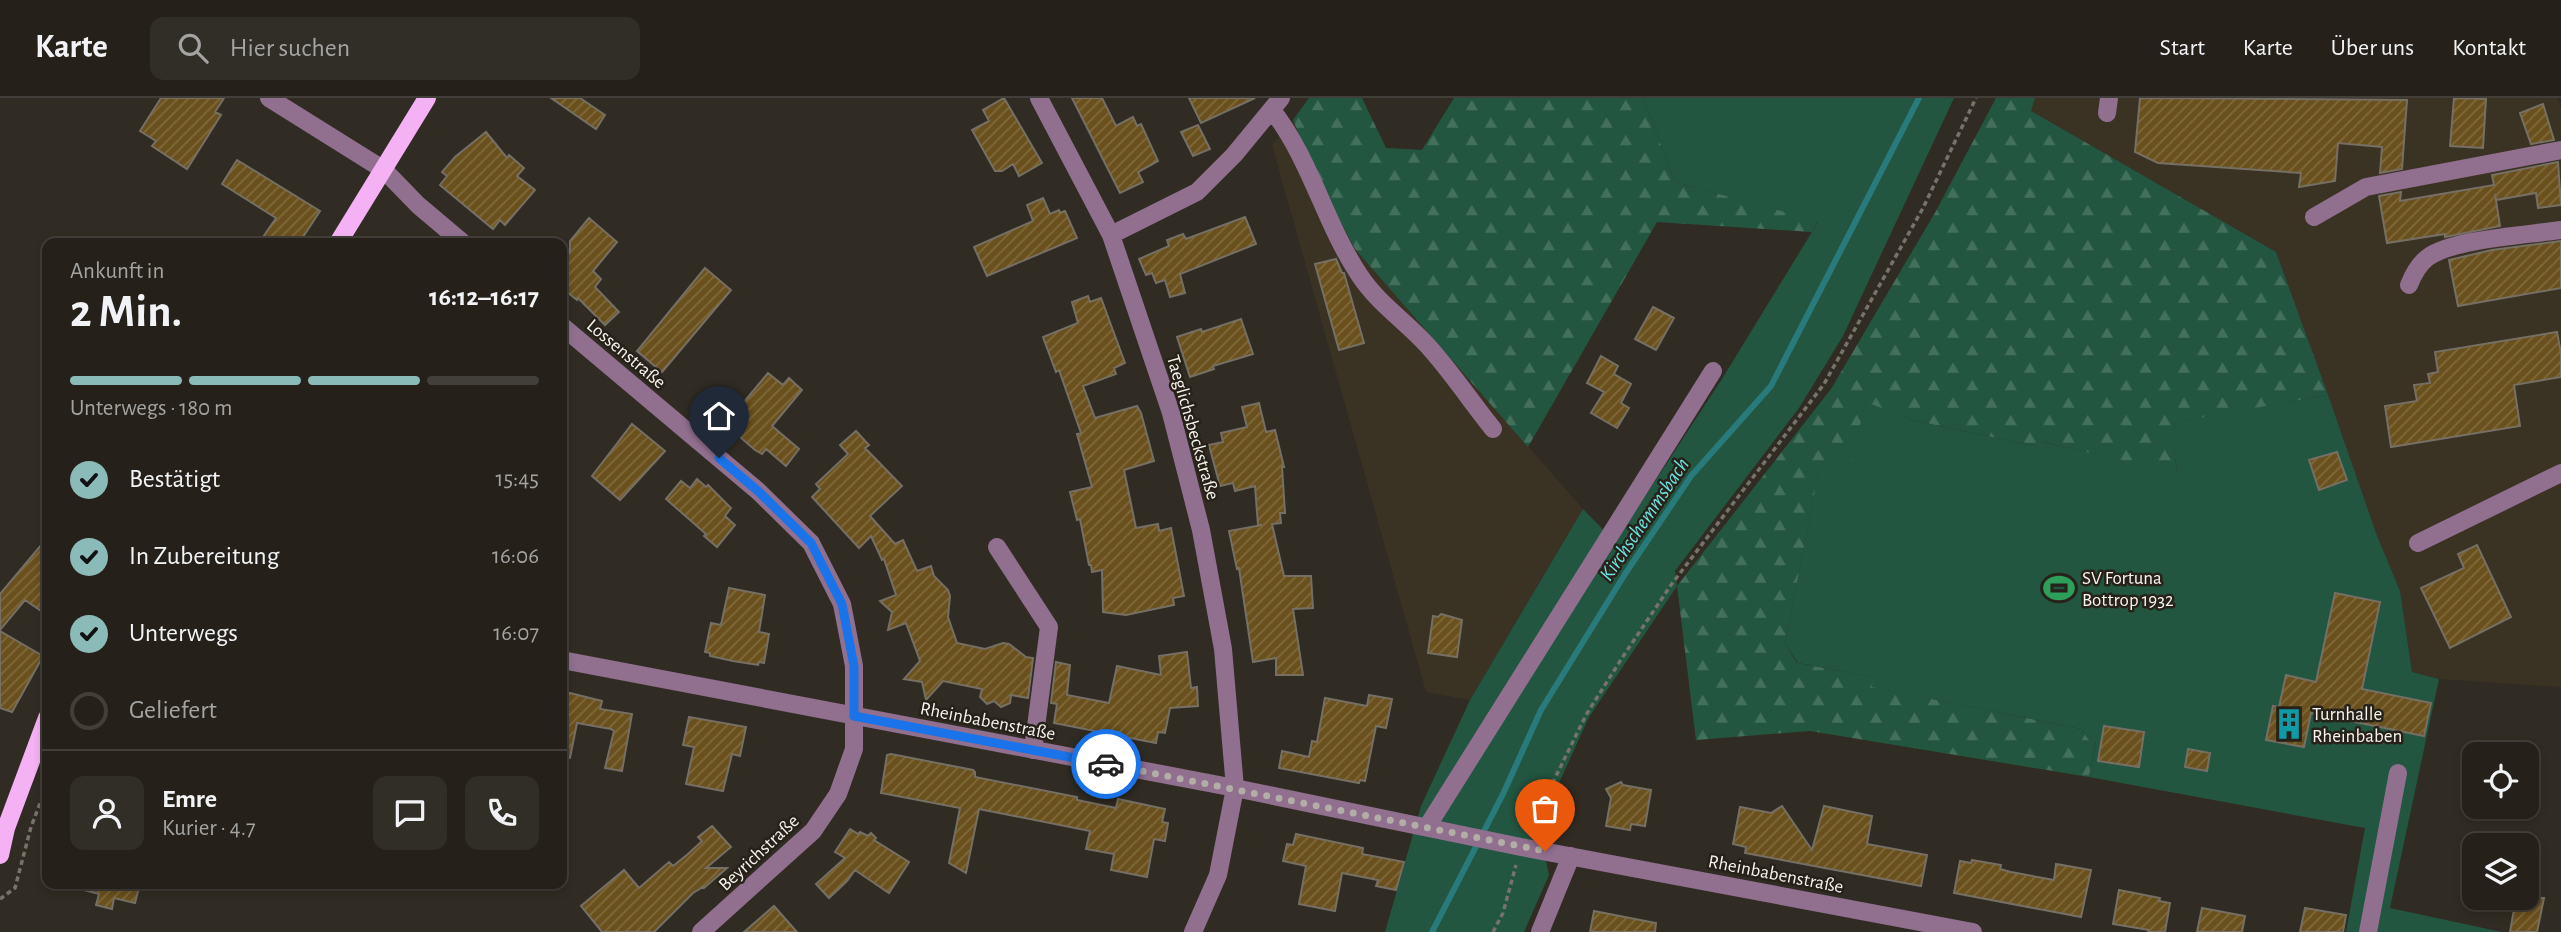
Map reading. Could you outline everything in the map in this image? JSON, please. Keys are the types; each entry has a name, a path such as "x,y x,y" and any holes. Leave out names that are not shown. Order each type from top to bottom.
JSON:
{"main road":[{"path":"341,238 427,98"},
{"path":"0,855 10,816 42,731"}],"street":[{"path":"269,98 384,170 418,205 457,238"},
{"name":"Taeglichsbeckstraße","path":"1039,98 1111,235 1171,414 1201,530 1223,649 1235,788 1218,875 1194,932"},
{"path":"1111,235 1197,192 1234,155 1277,104 1358,274 1375,298 1410,327 1430,349 1493,429"},
{"path":"2314,216 2366,187 2561,150"},
{"path":"2409,285 2417,267 2427,257 2441,250 2461,244 2561,230"},
{"name":"Lossenstraße","path":"567,330 758,491 811,543 842,604 854,666 854,716"},
{"path":"1427,827 1713,371"},
{"path":"2418,543 2561,473"},
{"path":"997,547 1049,627 1032,750"},
{"name":"Rheinbabenstraße","path":"567,661 1973,932"},
{"name":"Beyrichstraße","path":"701,932 813,831 838,794 853,748 854,716"},
{"path":"2368,932 2398,773"},
{"path":"1539,932 1571,856"}],"path":[{"path":"1493,932 1503,913 1516,846 1586,715 1671,585 1824,384 1923,208 1976,98"},
{"path":"0,899 15,888 31,827 42,798"}],"shaded area":[{"path":"2035,98 2557,98 2561,108 2561,687 2439,679 2412,672 2400,591 2376,533 2276,252 2031,111"},
{"path":"1293,120 1317,179 1355,249 1583,509 1470,700 1426,692 1272,145"}],"green space":[{"path":"1309,98 1362,98 1386,148 1422,150 1454,98 1643,98 1675,182 1818,221 1812,232 1657,222 1528,447 1355,249 1317,179 1293,120"},
{"path":"1643,98 1954,98 1843,336 1799,408 1675,571 1677,586 1589,717 1539,827 1549,875 1524,932 1385,932 1421,806 1470,700 1583,509 1615,542 1722,379 1818,222 1675,182"},
{"path":"1996,98 2035,98 2031,111 2276,252 2328,395 2171,423 2177,473 2044,442 2034,446 1912,420 1866,402 1849,470 1820,465 1785,644 1797,663 1873,677 1872,687 2081,729 2089,740 2096,741 2089,777 1810,731 1696,740 1677,586 1831,389 1936,211"},
{"path":"2328,395 2376,533 2400,591 2412,672 2439,679 2390,908 2502,932 2346,932 2365,828 2089,777 2096,742 2089,740 2081,729 1871,687 1872,677 1798,663 1785,644 1820,464 1849,469 1866,401 1912,420 2034,446 2043,442 2177,472 2170,423"}],"building":[{"path":"161,98 224,98 215,112 221,115 187,169 152,146 156,141 140,131"},
{"path":"551,98 580,98 605,115 596,129"},
{"path":"1004,98 1042,163 1019,176 1013,164 1002,171 995,171 972,130 989,121 983,110"},
{"path":"1072,98 1102,98 1116,126 1133,117 1137,126 1141,124 1158,161 1138,172 1143,182 1120,193"},
{"path":"1189,98 1255,98 1201,123"},
{"path":"2140,98 2407,100 2402,169 2380,173 2382,147 2338,143 2335,181 2299,187 2301,173 2158,163 2135,152"},
{"path":"2454,98 2486,99 2483,148 2450,146"},
{"path":"2543,104 2554,140 2531,144 2520,113"},
{"path":"1198,125 1210,149 1193,156 1181,132"},
{"path":"486,132 507,158 509,155 524,168 517,176 535,190 505,225 500,220 493,229 440,185 447,176 442,172 455,157"},
{"path":"237,160 320,211 302,238 262,238 276,218 222,184"},
{"path":"2558,162 2561,205 2538,208 2536,193 2496,200 2495,194 2500,226 2445,237 2445,234 2387,243 2379,196 2401,192 2400,201 2494,185 2492,175"},
{"path":"1043,198 1050,214 1059,210 1060,213 1065,211 1077,238 987,276 974,247 1033,221 1027,205"},
{"path":"1245,217 1256,244 1180,274 1185,293 1170,297 1165,280 1156,283 1152,273 1146,275 1139,259 1169,246 1167,240 1183,234 1186,239"},
{"path":"589,218 617,242 593,271 601,279 595,287 619,312 605,325 578,298 577,300 567,292 567,249 570,252 570,241"},
{"path":"2561,241 2561,288 2458,306 2449,260 2492,250"},
{"path":"1336,259 1344,273 1364,343 1339,350 1315,264"},
{"path":"705,268 731,290 662,372 637,351"},
{"path":"1088,296 1090,302 1101,298 1125,363 1114,368 1116,374 1083,386 1095,418 1137,406 1141,413 1154,461 1124,470 1136,528 1158,524 1159,531 1171,528 1184,596 1173,598 1174,605 1126,615 1103,612 1102,570 1092,572 1089,565 1080,519 1077,520 1070,492 1092,487 1077,434 1081,433 1059,370 1056,372 1043,337 1078,323 1072,302"},
{"path":"1653,307 1674,318 1656,350 1635,339"},
{"path":"1241,319 1253,354 1213,366 1214,369 1190,377 1177,337"},
{"path":"2557,332 2561,353 2561,377 2514,385 2520,426 2391,447 2385,406 2417,401 2414,385 2430,383 2428,374 2438,372 2435,352"},
{"path":"1601,356 1618,366 1614,374 1631,384 1621,403 1629,408 1617,428 1591,413 1604,392 1587,383"},
{"path":"768,373 783,385 789,378 802,390 772,426 799,449 786,466 766,449 762,454 755,450 717,417 736,395 744,402"},
{"path":"1259,403 1266,432 1275,430 1284,467 1285,513 1280,513 1281,523 1272,524 1284,576 1311,576 1313,608 1293,609 1303,675 1276,675 1276,658 1253,662 1239,568 1237,569 1229,531 1262,525 1258,525 1255,486 1235,491 1233,483 1220,486 1209,445 1223,442 1221,433 1247,427 1242,407"},
{"path":"632,424 665,451 620,500 592,476"},
{"path":"856,431 869,445 865,448 902,486 870,516 895,544 903,540 917,571 931,566 934,576 948,590 948,617 957,643 985,649 1003,643 1009,644 1026,657 1033,658 1028,698 1011,695 1010,703 1001,707 994,701 987,704 980,697 982,689 943,681 926,700 922,682 904,679 920,661 906,623 888,630 892,612 880,601 896,595 884,559 882,560 871,536 859,548 812,497 820,489 816,484 848,454 840,445"},
{"path":"2337,452 2347,480 2319,490 2309,460"},
{"path":"697,479 706,487 708,485 731,508 725,516 735,525 717,547 666,499 681,481 690,488"},
{"path":"42,544 42,612 25,600 0,630 0,594"},
{"path":"2477,545 2511,617 2450,648 2421,588 2464,568 2458,554"},
{"path":"729,588 765,595 759,632 769,634 764,663 759,662 758,665 733,661 710,656 710,653 705,652 711,623 721,625"},
{"path":"2335,593 2380,602 2362,689 2431,703 2424,736 2311,713 2304,747 2266,740 2273,706 2279,707 2286,675 2316,682"},
{"path":"1441,614 1462,620 1457,657 1428,653 1433,616 1438,617"},
{"path":"0,631 42,658 12,712 0,708"},
{"path":"1187,652 1191,688 1197,687 1198,706 1170,708 1165,733 1158,732 1156,743 1054,723 1057,704 1051,703 1056,662 1070,665 1067,695 1109,703 1117,666 1161,675 1159,656"},
{"path":"567,692 602,701 600,709 632,714 622,771 605,768 614,731 611,729 577,723 570,758 567,758"},
{"path":"1369,695 1392,699 1386,728 1376,726 1365,781 1360,780 1359,783 1279,768 1282,751 1309,757 1312,741 1317,742 1325,698 1367,706"},
{"path":"689,717 746,727 740,756 732,754 723,791 686,784 694,747 683,745"},
{"path":"2104,726 2144,732 2139,767 2098,761"},
{"path":"2188,749 2210,753 2207,771 2185,767"},
{"path":"887,755 973,770 975,777 1077,797 1077,800 1116,808 1118,799 1165,809 1162,822 1168,823 1165,841 1154,839 1147,877 1111,870 1114,854 1086,849 1090,831 979,809 966,873 949,863 960,808 881,793"},
{"path":"1621,782 1623,785 1651,790 1645,826 1631,824 1630,830 1606,826 1611,798 1606,789"},
{"path":"1782,806 1812,850 1824,806 1872,816 1867,844 1927,855 1921,886 1745,853 1746,847 1733,844 1740,807 1771,813"},
{"path":"712,826 731,847 706,868 727,868 704,888 693,893 654,932 602,932 581,906 624,870 639,888 669,862 673,866 688,854 702,841 698,837"},
{"path":"850,829 868,836 871,833 876,838 874,840 909,862 889,893 855,870 829,898 816,884 845,858 835,852"},
{"path":"1296,834 1363,848 1362,854 1404,862 1396,890 1376,886 1378,880 1342,873 1335,911 1299,904 1306,866 1283,861 1287,844 1293,845"},
{"path":"1972,860 2001,865 2000,869 2011,872 2054,880 2056,864 2091,870 2081,917 1954,893 1960,861 1971,863"},
{"path":"139,889 135,903 114,898 112,909 96,905 99,894 84,890"},
{"path":"2119,890 2160,898 2159,901 2170,903 2165,932 2148,932 2149,930 2113,924"},
{"path":"2539,898 2544,898 2537,932 2510,932 2514,910 2539,910"},
{"path":"774,906 797,932 744,932"},
{"path":"2202,908 2245,916 2242,932 2197,932"},
{"path":"2305,908 2346,915 2343,932 2300,932"},
{"path":"1594,911 1656,923 1655,932 1590,932"}],"waterway":[{"name":"Kirchschemmsbach","path":"1432,932 1503,794 1541,710 1625,574 1691,476 1771,386 1919,98"}],"way so far":[{"path":"1106,764 1545,851"}],"place":[{"name":"SV Fortuna Bottrop 1932","path":"2059,588"},
{"name":"Turnhalle Rheinbaben","path":"2289,724"}],"route":[{"path":"719,458 758,491 811,543 842,604 854,666 854,716 1106,764"}]}
